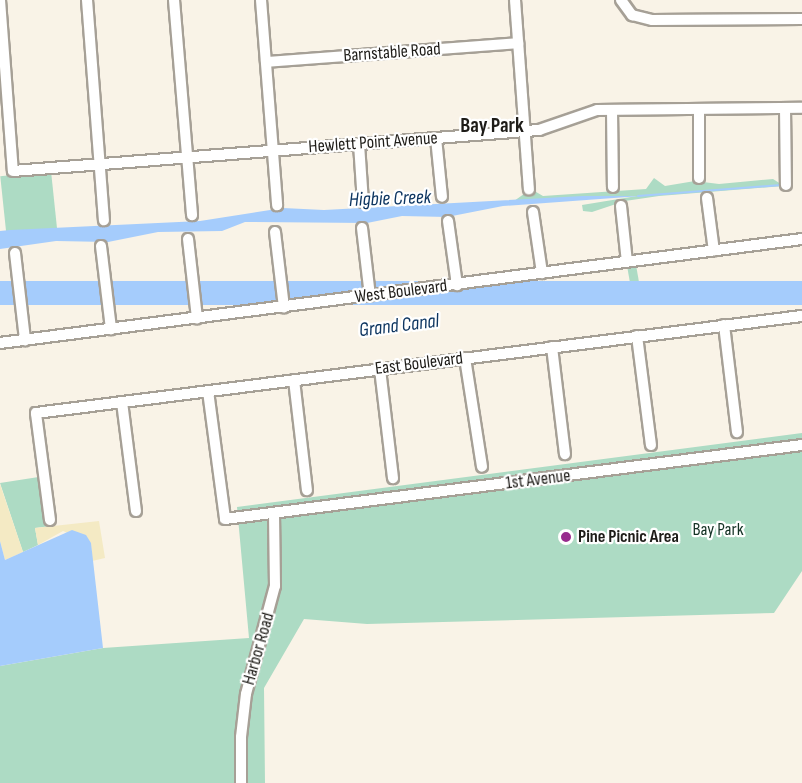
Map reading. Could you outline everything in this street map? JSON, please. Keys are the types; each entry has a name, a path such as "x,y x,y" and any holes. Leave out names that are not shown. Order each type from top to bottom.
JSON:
{"street":[{"name":"Hewlett Point Avenue","path":"0,0 13,171 525,131 551,128 590,111 802,108"},
{"path":"87,0 104,220"},
{"path":"174,0 192,215"},
{"path":"261,0 277,204"},
{"path":"515,0 529,189"},
{"path":"621,0 632,15 652,20 802,19"},
{"name":"Barnstable Road","path":"266,62 518,44"},
{"path":"785,108 786,185"},
{"path":"699,109 699,178"},
{"path":"612,110 613,187"},
{"path":"436,138 442,197"},
{"path":"359,144 363,202"},
{"path":"707,198 714,251"},
{"path":"621,206 627,262"},
{"path":"533,212 542,273"},
{"path":"448,221 457,285"},
{"path":"362,228 370,296"},
{"path":"275,232 284,307"},
{"path":"188,239 197,318"},
{"name":"West Boulevard","path":"0,343 802,239"},
{"path":"101,246 111,328"},
{"path":"15,253 25,340"},
{"name":"East Boulevard","path":"50,520 36,413 802,316"},
{"path":"724,325 737,432"},
{"path":"638,336 651,445"},
{"path":"552,347 565,454"},
{"path":"465,358 482,467"},
{"path":"380,369 393,478"},
{"path":"294,380 307,490"},
{"name":"1st Avenue","path":"208,391 225,519 802,445"},
{"path":"122,402 136,511"},
{"name":"Harbor Road","path":"241,783 241,737 246,694 274,586 274,514"}],"green space":[{"path":"51,171 57,229 6,234 0,176"},
{"path":"654,178 665,186 695,181 719,184 773,179 784,186 659,196 625,201 592,212 583,211 582,205 637,196 514,201 531,189 543,196 646,189"},
{"path":"636,265 642,299 633,301 627,267"},
{"name":"Bay Park","path":"802,433 802,571 774,613 367,624 304,619 264,688 265,783 0,783 0,666 103,648 249,638 237,507"},
{"path":"45,476 51,526 35,528 38,545 23,552 0,483"}],"sand":[{"path":"0,484 23,552 5,560 0,541"},
{"path":"99,521 105,558 92,561 91,543 63,531 38,545 35,528"}],"water":[{"path":"583,196 641,196 503,206 447,217 402,216 367,223 245,222 222,231 158,232 108,242 56,241 0,249 0,231 10,230 200,221 283,208 324,210"},
{"path":"0,281 802,281 802,305 0,305"},
{"path":"72,530 86,535 91,543 103,648 0,666 0,541 5,560"}],"waterway":[{"name":"Higbie Creek","path":"638,196 782,185"}],"place":[{"name":"Pine Picnic Area","path":"566,537"}],"district":[{"name":"Bay Park","path":"492,126"}],"water label":[{"name":"Grand Canal","path":"399,326"}]}
